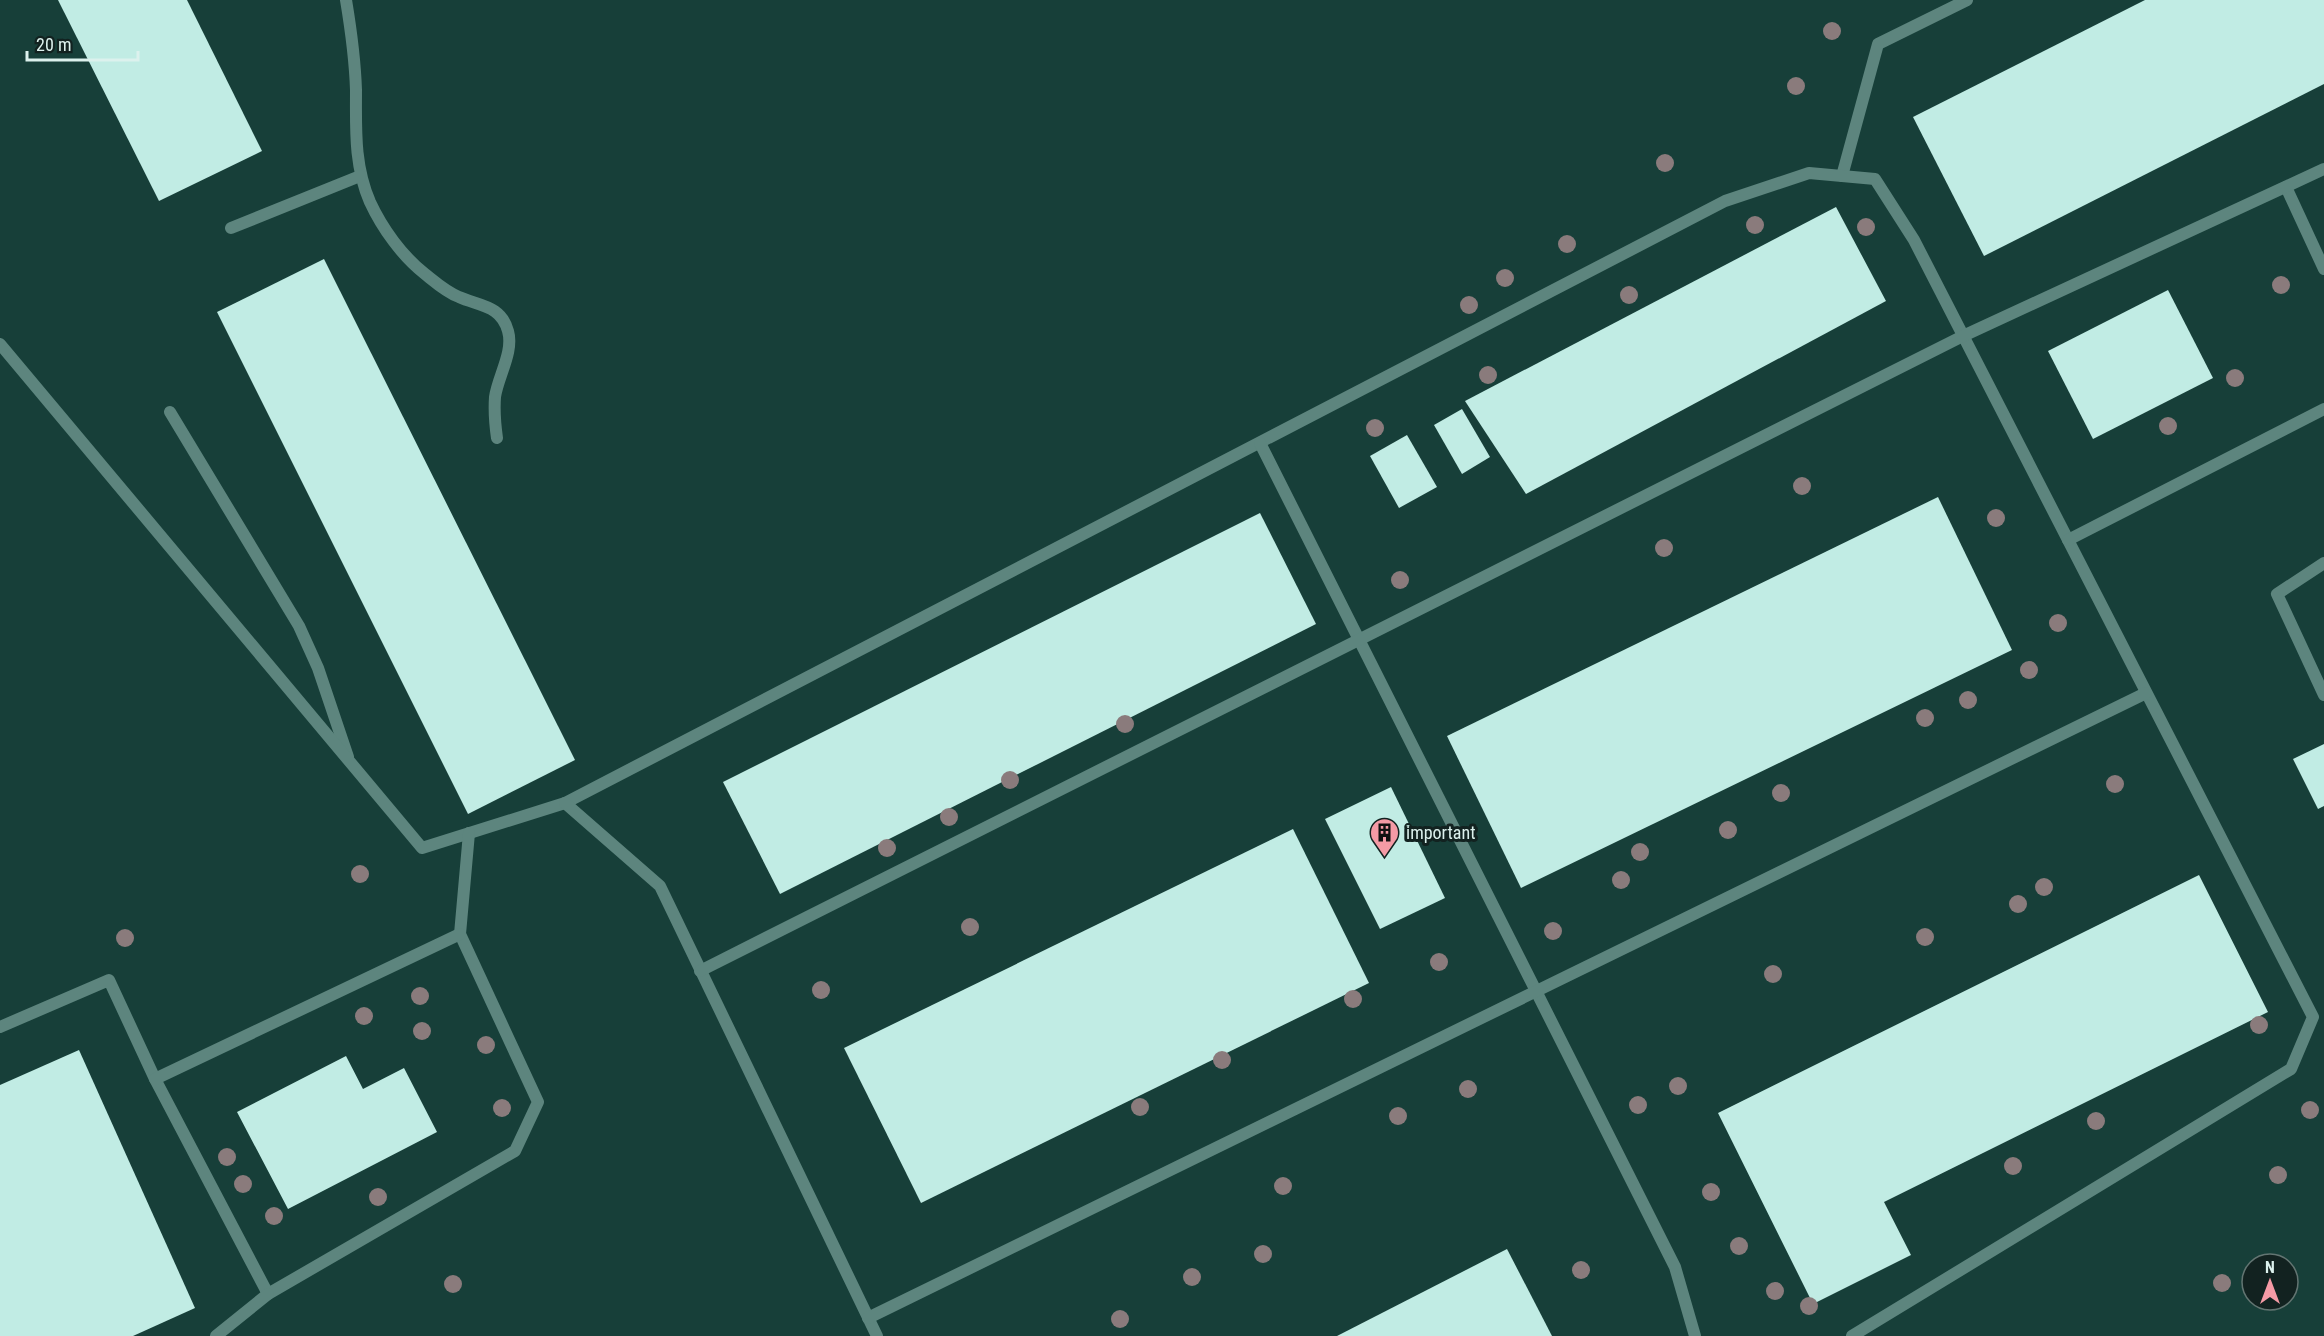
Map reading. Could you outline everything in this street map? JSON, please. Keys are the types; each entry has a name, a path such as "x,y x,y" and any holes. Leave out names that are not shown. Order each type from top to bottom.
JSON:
{"street":[{"path":"346,0 353,42 355,135 360,176 385,228 423,273 457,296 482,303 494,310 503,320 508,333 509,346 495,398 496,438"},
{"path":"1842,176 1878,44 1967,0"},
{"path":"700,970 1963,336 2324,169"},
{"path":"0,345 422,848 565,803 1725,201 1809,173 1875,179 1914,240 2313,1017 2291,1069 1852,1336"},
{"path":"231,228 360,176"},
{"path":"2286,187 2324,269"},
{"path":"2068,540 2324,409"},
{"path":"170,412 299,626 318,668 348,757"},
{"path":"1260,443 1675,1267 1695,1336"},
{"path":"2324,563 2277,594 2324,695"},
{"path":"868,1318 2146,693"},
{"path":"565,803 660,886 877,1336"},
{"path":"216,1336 268,1294 515,1151 538,1102 460,934 469,833"},
{"path":"155,1079 460,934"},
{"path":"0,1027 109,980 155,1079 268,1294"}],"building":[{"path":"58,0 187,0 262,151 159,201"},
{"path":"2145,0 2324,0 2324,84 1984,256 1913,117"},
{"path":"1836,207 1886,301 1526,494 1465,401"},
{"path":"324,259 575,760 468,814 217,312"},
{"path":"2168,290 2213,378 2093,439 2048,351"},
{"path":"1462,409 1490,457 1462,474 1434,425"},
{"path":"1407,435 1437,487 1399,508 1370,456"},
{"path":"1938,497 2012,650 1521,888 1447,736"},
{"path":"1260,513 1316,624 780,894 723,782"},
{"path":"2324,744 2324,806 2318,809 2293,759"},
{"name":"important","path":"1391,787 1445,898 1380,929 1325,819"},
{"path":"1293,829 1369,983 921,1203 844,1048"},
{"path":"2199,875 2268,1012 1884,1202 1911,1255 1813,1304 1718,1113"},
{"path":"79,1050 195,1308 133,1336 0,1336 0,1085"},
{"path":"346,1056 363,1089 404,1068 437,1132 288,1209 237,1112"},
{"path":"1507,1249 1552,1336 1337,1336"}],"place":[{"name":"important","path":"1385,858"}]}
